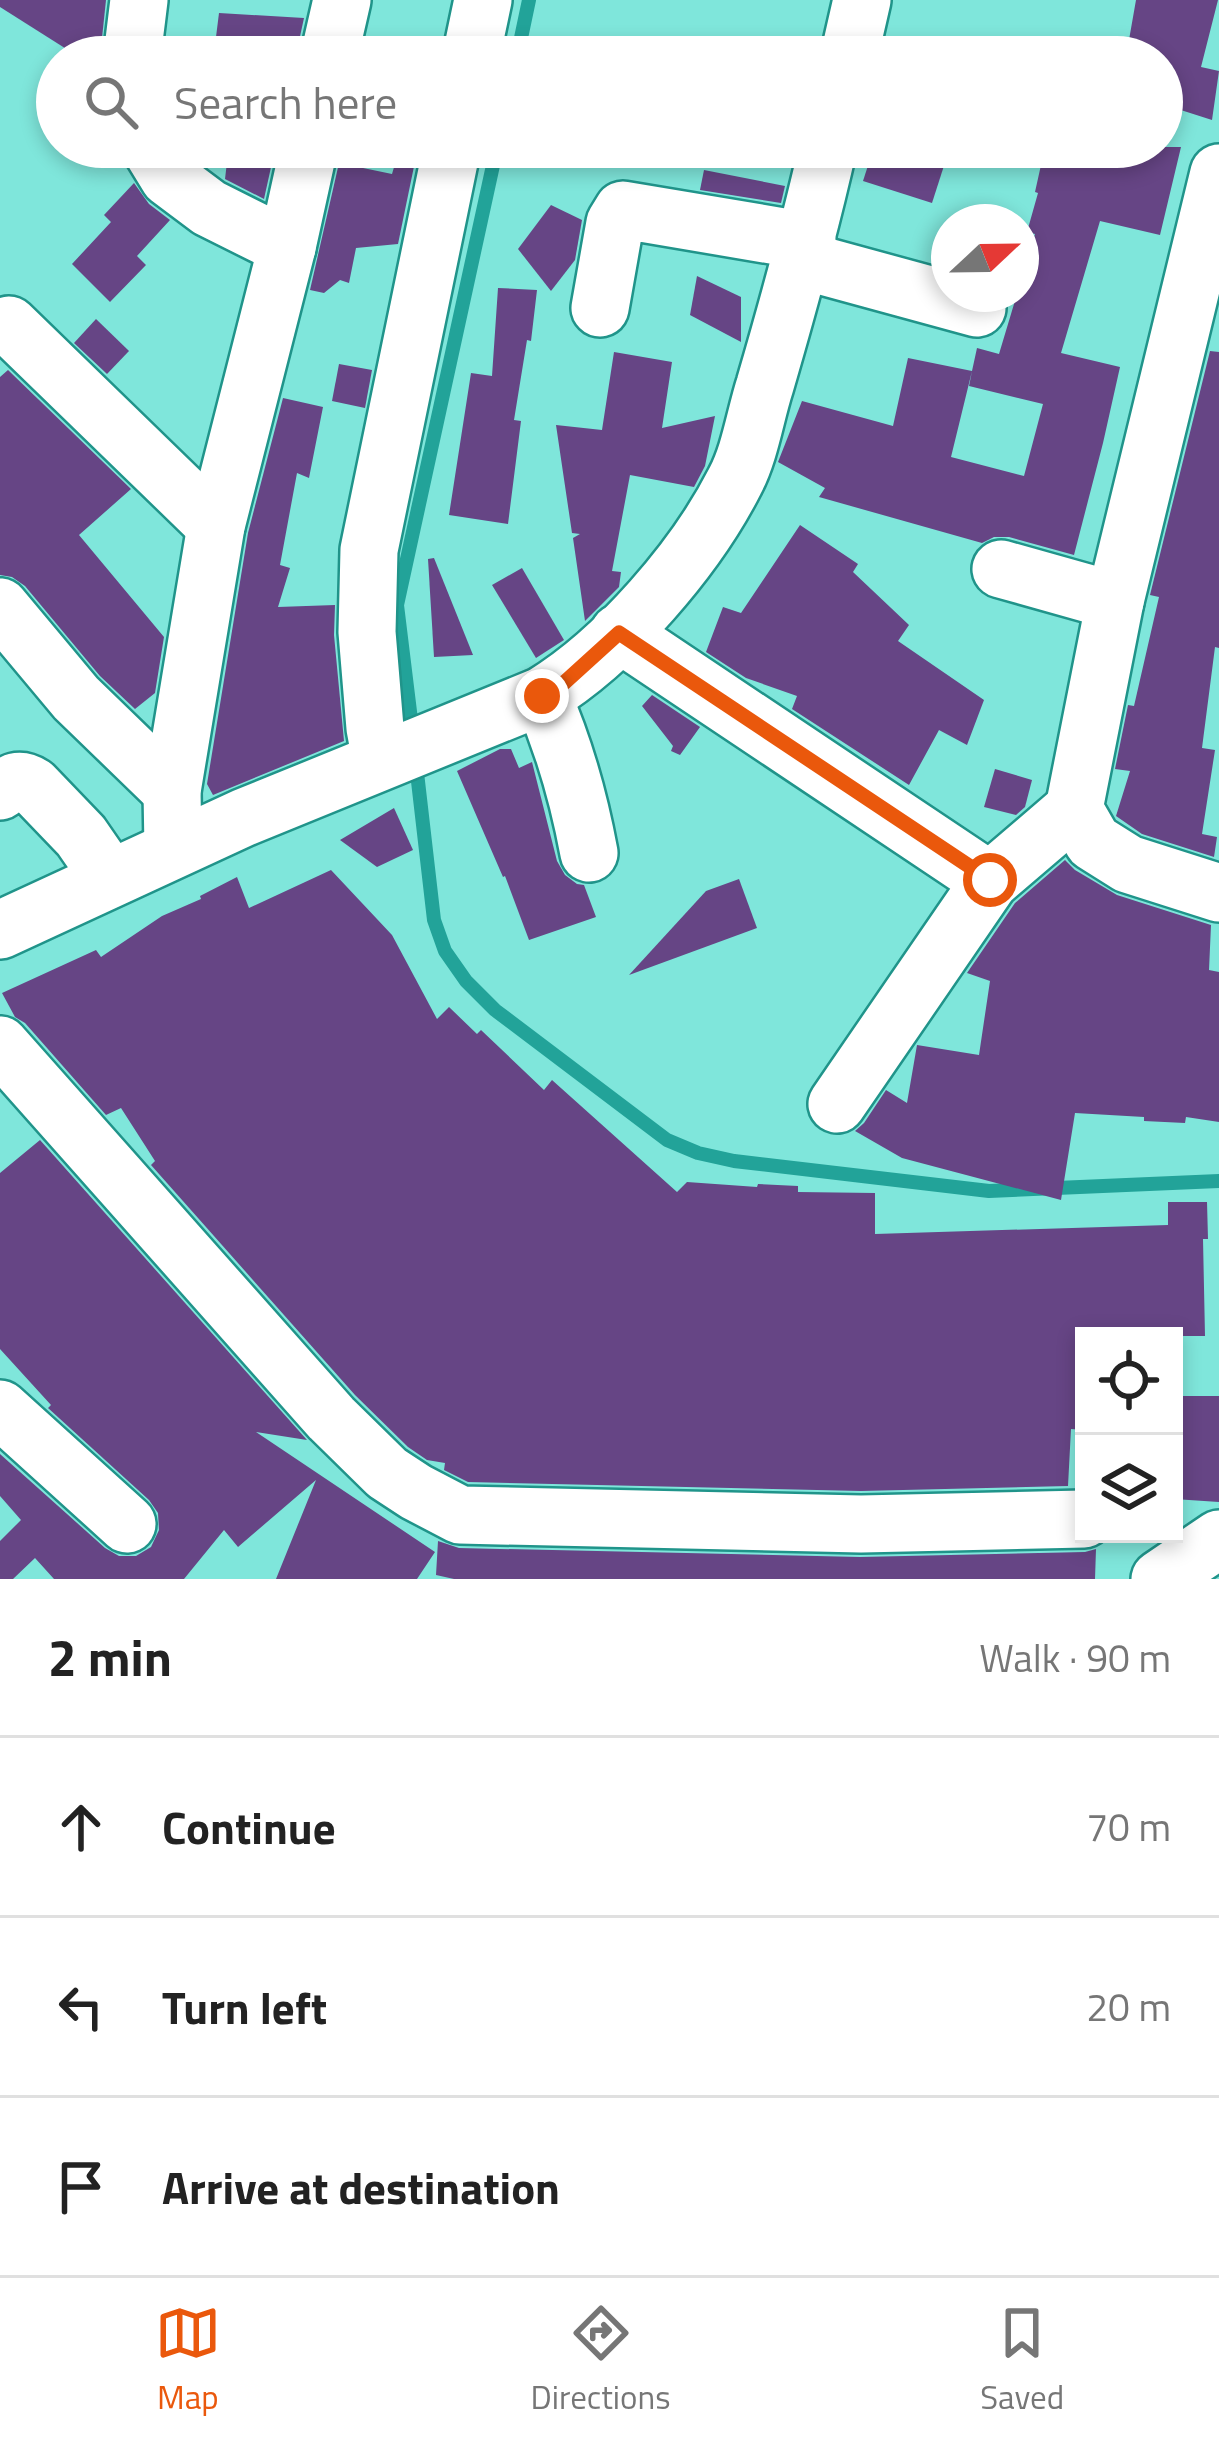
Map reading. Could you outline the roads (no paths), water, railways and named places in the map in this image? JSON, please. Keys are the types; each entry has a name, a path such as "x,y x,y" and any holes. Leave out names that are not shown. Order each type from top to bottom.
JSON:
{"street":[{"path":"135,36 139,0"},
{"path":"334,36 342,0"},
{"path":"475,36 483,0"},
{"path":"854,36 862,0"},
{"path":"164,168 209,208 286,247"},
{"path":"173,849 172,791 216,526 304,168"},
{"path":"402,752 375,728 367,632 368,550 448,168"},
{"path":"0,930 173,849 542,696 565,682 619,633 679,570 737,479 823,168"},
{"path":"837,1104 990,880 1074,809 1115,602 1219,173"},
{"path":"600,308 615,223 623,210 804,250 931,293"},
{"path":"8,325 216,526"},
{"path":"1001,569 1115,602"},
{"path":"0,608 76,698 172,791"},
{"path":"619,633 990,880"},
{"path":"542,696 583,818 589,853"},
{"path":"0,791 14,781 33,786 81,836 110,878"},
{"path":"1074,809 1093,842 1128,864 1219,893"},
{"path":"0,1045 332,1418 387,1473 460,1515 861,1524 1075,1519"},
{"path":"0,1409 127,1524"},
{"path":"1183,1516 1219,1516"},
{"path":"1160,1579 1219,1539"}],"waterway":[{"path":"521,36 529,0"},
{"path":"413,736 397,605 492,168"},
{"path":"416,764 434,920 445,951 495,1010 667,1140 734,1161 989,1191 1219,1181"}]}
